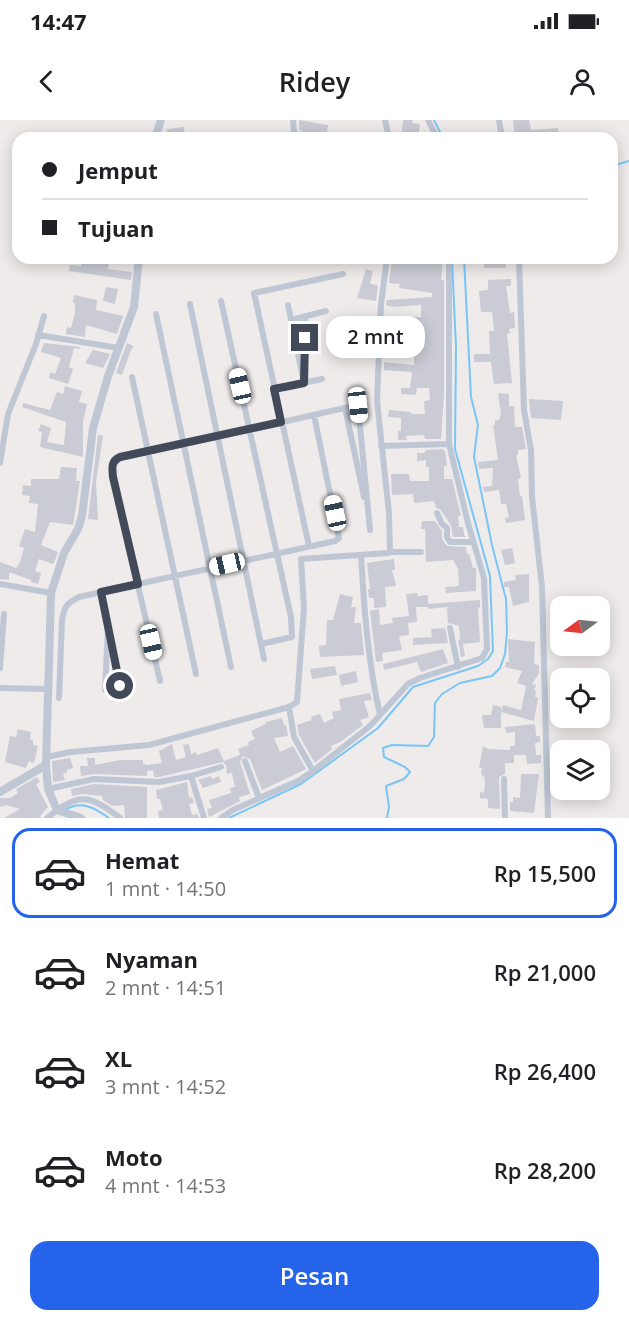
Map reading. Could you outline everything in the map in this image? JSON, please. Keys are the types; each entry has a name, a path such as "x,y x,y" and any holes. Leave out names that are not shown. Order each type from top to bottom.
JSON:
{"street":[{"path":"68,815 48,789 46,689 51,593 64,554 78,529 82,516 93,428 134,307 138,264"},
{"path":"386,264 381,304 377,401 389,513 390,552"},
{"path":"221,818 300,780 313,771 370,726 408,684 482,658 487,649 484,578 449,444 449,264"},
{"path":"519,264 524,410 531,450 532,497 542,587 548,818"},
{"path":"309,546 254,293 343,274"},
{"path":"221,301 291,618 292,637 261,644"},
{"path":"190,304 264,659"},
{"path":"288,305 304,383"},
{"path":"291,320 326,310"},
{"path":"156,314 231,667"},
{"path":"0,463 8,414 44,316"},
{"path":"304,383 306,316"},
{"path":"38,335 119,348"},
{"path":"132,377 196,675"},
{"path":"274,389 322,379"},
{"path":"160,681 112,468 117,459 358,405 370,530 345,408"},
{"path":"59,698 64,607 79,597 335,541 339,533 314,415"},
{"path":"381,446 449,444"},
{"path":"437,513 442,524 447,528 447,537 450,542 474,542"},
{"path":"0,792 46,761 71,752 149,745 295,705 298,698 304,608 302,559 390,552 421,552"},
{"path":"362,555 365,626 372,679 380,715"},
{"path":"0,584 51,593"},
{"path":"101,592 120,686 105,690 108,627"},
{"path":"0,668 4,614"},
{"path":"450,628 458,667"},
{"path":"48,648 61,648"},
{"path":"0,688 46,689"},
{"path":"289,707 294,737 313,771"},
{"path":"245,761 259,798"},
{"path":"48,789 94,779 159,782 221,767"},
{"path":"191,776 204,818"},
{"path":"504,779 506,818"},
{"path":"68,815 71,801 88,798 120,818"},
{"path":"47,818 68,815"}],"building":[{"path":"299,120 328,125 327,132 302,132 299,129"},
{"path":"403,120 413,120 412,123 420,124 419,132 402,132"},
{"path":"513,120 529,120 531,130 558,128 558,132 514,132"},
{"path":"184,127 184,132 167,132 167,129"},
{"path":"81,264 109,264 108,269 132,272 131,280 69,271 70,265 81,266"},
{"path":"391,264 442,264 444,394 441,439 425,439 424,435 406,436 407,440 398,440 401,418 388,417 389,410 425,414 424,401 430,400 429,388 417,388 416,395 401,394 401,388 410,388 412,372 384,370 384,362 414,365 414,351 405,350 407,336 392,338 393,321 412,323 414,317 421,317 421,305 393,307 386,305 387,300 432,297 432,293 399,288 400,284 389,283"},
{"path":"484,264 506,264 506,268 484,268"},
{"path":"366,269 373,271 370,284 378,285 376,301 357,298"},
{"path":"511,279 511,286 506,286 510,313 514,312 515,328 509,329 510,333 507,334 512,383 494,384 491,362 474,362 474,354 490,354 489,331 494,331 492,312 481,312 479,291 488,290 488,280"},
{"path":"106,287 118,289 115,304 103,301"},
{"path":"74,295 97,300 96,310 123,316 117,334 86,325 85,337 66,334 67,327 71,328 75,313"},
{"path":"44,343 80,347 79,349 74,348 69,367 73,369 68,384 49,378 51,372 55,374 61,358 41,352"},
{"path":"127,343 134,346 122,375 116,373"},
{"path":"93,350 110,354 103,368 85,363"},
{"path":"65,386 82,391 79,402 87,404 83,422 83,457 40,447 42,432 38,431 41,424 51,428 47,442 64,445 66,422 22,407 23,403 50,410 57,392 63,394"},
{"path":"498,393 509,394 509,406 514,406 515,427 522,427 526,449 518,450 518,455 516,455 525,520 506,523 505,518 509,517 506,504 501,504 499,490 484,492 483,487 492,486 493,468 479,469 478,462 498,460 493,425 495,425 495,420 499,420 501,414"},
{"path":"529,399 563,401 561,420 531,418"},
{"path":"98,435 103,436 96,482 98,520 88,519"},
{"path":"442,449 445,451 447,466 444,466 444,479 452,479 461,516 458,516 459,527 463,527 466,537 453,537 451,525 440,509 436,508 434,501 414,503 413,494 392,495 391,474 409,474 410,481 429,481 429,467 426,467 426,460 417,461 417,453"},
{"path":"61,467 77,468 76,481 80,481 73,525 50,522 41,545 58,552 53,564 39,559 35,571 41,573 38,584 12,573 9,573 9,580 0,579 0,562 16,568 24,548 19,546 25,529 35,532 38,504 29,503 30,496 22,495 23,485 31,486 31,479 59,479"},
{"path":"422,521 435,521 442,531 442,539 447,546 466,547 473,568 476,568 476,591 446,593 445,587 459,586 458,569 453,560 426,562 425,529 421,529"},
{"path":"512,548 515,563 505,565 501,550"},
{"path":"394,559 395,570 392,570 396,586 385,587 386,607 374,608 374,598 369,598 367,563"},
{"path":"529,574 529,602 513,606 509,587 504,587 504,582 516,580 515,575"},
{"path":"417,593 418,596 428,595 428,604 480,600 478,608 480,642 463,644 465,656 461,657 458,640 460,640 459,626 448,623 447,607 428,609 428,607 416,607 417,622 408,623 409,635 399,636 402,650 382,653 383,661 376,662 370,611 379,609 380,625 393,623 392,618 409,616 406,594"},
{"path":"340,594 353,597 351,607 356,607 354,623 361,623 364,655 320,657 319,646 326,645 327,620 333,620"},
{"path":"445,628 448,643 413,645 413,638 432,637 431,629"},
{"path":"508,639 535,642 534,664 539,665 539,673 532,684 536,685 534,691 536,691 535,697 538,698 534,721 501,712 501,728 484,728 482,715 491,715 493,705 501,707 501,711 503,705 521,710 526,686 517,683 522,671 505,667 506,662 509,662"},
{"path":"443,649 448,663 421,672 417,662 384,670 383,664"},
{"path":"335,666 337,675 312,679 310,669"},
{"path":"356,671 358,682 341,686 339,675"},
{"path":"370,693 372,700 364,701 369,717 360,720 363,725 331,746 332,749 315,763 299,735 297,725 312,720 311,717 320,714 324,723 334,718 332,712 341,710 339,699"},
{"path":"282,718 288,736 274,738 280,752 293,746 306,769 262,790 250,759 243,756 240,762 250,794 239,797 240,801 209,817 207,809 212,808 209,800 231,793 230,788 235,787 232,773 227,774 226,765 223,762 159,777 154,777 153,770 147,771 147,776 94,774 81,776 80,766 88,766 87,758 95,758 95,765 120,760 143,760 143,764 147,765 162,763 159,751 172,744 176,760 186,757 183,745 189,744 191,754 196,752 197,755 218,748 224,761 240,755 238,749 249,745 248,742 255,739 251,731 266,724 265,722"},
{"path":"535,724 536,736 540,736 540,742 535,743 536,755 541,755 541,763 527,764 526,755 514,755 514,763 505,763 505,774 499,777 500,809 488,808 488,799 480,798 480,792 484,793 485,781 484,776 481,775 482,768 479,768 483,746 488,749 510,750 510,746 515,746 515,732 506,733 505,727"},
{"path":"18,729 31,732 30,740 33,740 33,745 38,746 34,763 29,761 26,768 5,762 10,736 16,737"},
{"path":"70,758 73,768 63,774 65,780 53,782 52,761"},
{"path":"521,774 539,774 534,813 510,811 510,802 513,802 513,797 520,798"},
{"path":"211,776 212,779 219,776 221,782 203,788 198,780"},
{"path":"37,777 40,782 36,784 48,807 40,816 41,818 4,818 20,809 6,805 0,807 0,798 10,798 18,793 16,789"},
{"path":"187,782 189,798 192,797 194,803 189,804 192,815 197,814 199,818 159,818 158,811 163,810 160,799 157,799 156,790"},
{"path":"94,784 147,787 147,818 125,818 124,805 112,806 103,800 102,796 83,794 72,796 71,789"}],"waterway":[{"path":"434,120 440,132"},
{"path":"618,164 629,161"},
{"path":"229,818 301,784 378,728 413,687 478,666 488,659 493,651 490,576 455,449 456,347 452,264"},
{"path":"387,818 389,807 386,786 404,779 410,772 405,767 384,757 383,748 392,745 428,746 434,737 435,703 442,694 460,683 492,676 500,668 505,654 506,599 474,457 478,425 471,397 464,264"},
{"path":"64,811 70,807 82,805 93,808 109,818"}],"route":[{"path":"120,686 101,592 138,584 112,465 120,457 281,422 274,389 304,383 305,338"}]}
